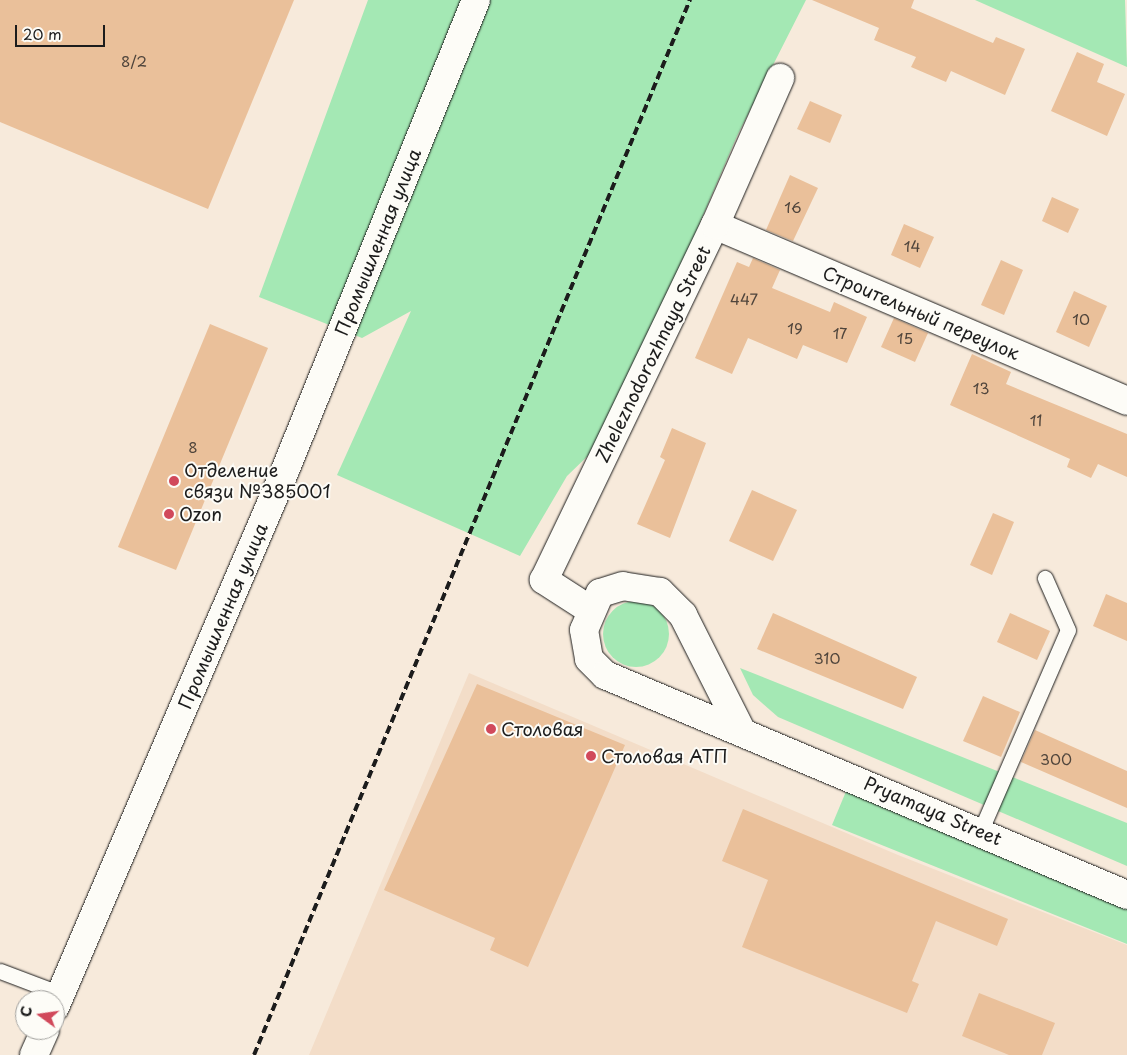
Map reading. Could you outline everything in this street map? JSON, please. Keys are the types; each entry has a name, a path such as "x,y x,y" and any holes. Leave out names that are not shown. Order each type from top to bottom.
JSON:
{"street":[{"name":"Промышленная улица","path":"62,990 284,473 476,0"},
{"name":"Zheleznodorozhnaya Street","path":"590,609 544,580 716,225 780,78"},
{"name":"Строительный переулок","path":"716,225 1127,401"},
{"name":"Pryamaya Street","path":"740,728 684,615 660,592 623,586 600,593 590,609 584,630 589,659 605,675 740,728 1127,894"},
{"path":"34,1055 41,1040"}],"lane":[{"path":"980,832 1068,630 1045,578"},
{"path":"0,971 38,990"}],"shaded area":[{"path":"469,673 898,855 1127,945 1127,1055 309,1055"}],"green space":[{"path":"368,0 806,0 737,136 675,281 596,448 567,476 520,556 337,475 411,311 362,338 259,297"},
{"path":"975,0 1125,0 1127,67"},
{"path":"636,601 649,604 659,611 666,621 669,634 666,647 659,657 649,664 636,667 623,664 613,657 606,647 603,634 606,621 613,611 623,604"},
{"path":"740,668 1127,823 1127,866 778,717 753,695"},
{"path":"847,789 1127,909 1127,944 832,825"}],"building":[{"path":"0,0 294,0 208,209 0,122"},
{"path":"812,0 914,0 911,8 993,43 996,37 1025,49 1005,95 951,71 946,82 911,67 916,57 874,40 879,28"},
{"path":"1077,52 1104,64 1097,82 1125,94 1107,136 1051,111"},
{"path":"810,101 842,115 830,143 797,129"},
{"path":"790,175 818,188 793,241 766,230"},
{"path":"1052,197 1079,209 1068,233 1042,221"},
{"path":"904,224 934,237 920,268 891,255"},
{"path":"753,258 780,270 772,288 830,312 834,302 867,317 847,363 803,345 797,359 748,338 732,374 695,358 737,262 749,267"},
{"path":"1001,260 1023,270 1004,315 981,305"},
{"path":"1074,291 1107,306 1089,347 1056,332"},
{"path":"894,318 928,333 915,362 881,347"},
{"path":"210,324 268,348 176,570 118,547"},
{"path":"972,354 1011,372 1006,384 1127,434 1127,477 1098,464 1091,478 1067,467 1070,459 950,405"},
{"path":"672,428 706,443 670,538 637,524 665,460 660,457"},
{"path":"752,490 797,510 773,561 729,541"},
{"path":"993,513 1014,522 992,575 970,565"},
{"path":"1106,594 1127,603 1127,641 1093,626"},
{"path":"773,613 917,677 903,709 757,649"},
{"path":"1010,613 1050,631 1037,660 997,642"},
{"path":"477,684 625,745 528,967 490,950 495,938 384,890"},
{"path":"983,696 1020,712 1001,757 963,741"},
{"path":"1035,730 1127,771 1127,808 1021,762"},
{"path":"743,809 1008,919 997,946 936,921 912,981 919,984 907,1013 742,947 768,880 722,861"},
{"path":"979,993 1055,1023 1042,1055 1009,1055 962,1036"}],"railway":[{"path":"254,1055 690,0"}],"place":[{"name":"Отделение связи №385001","path":"174,481"},
{"name":"Ozon","path":"169,514"},
{"name":"Столовая","path":"491,729"},
{"name":"Столовая АТП","path":"591,756"}]}
